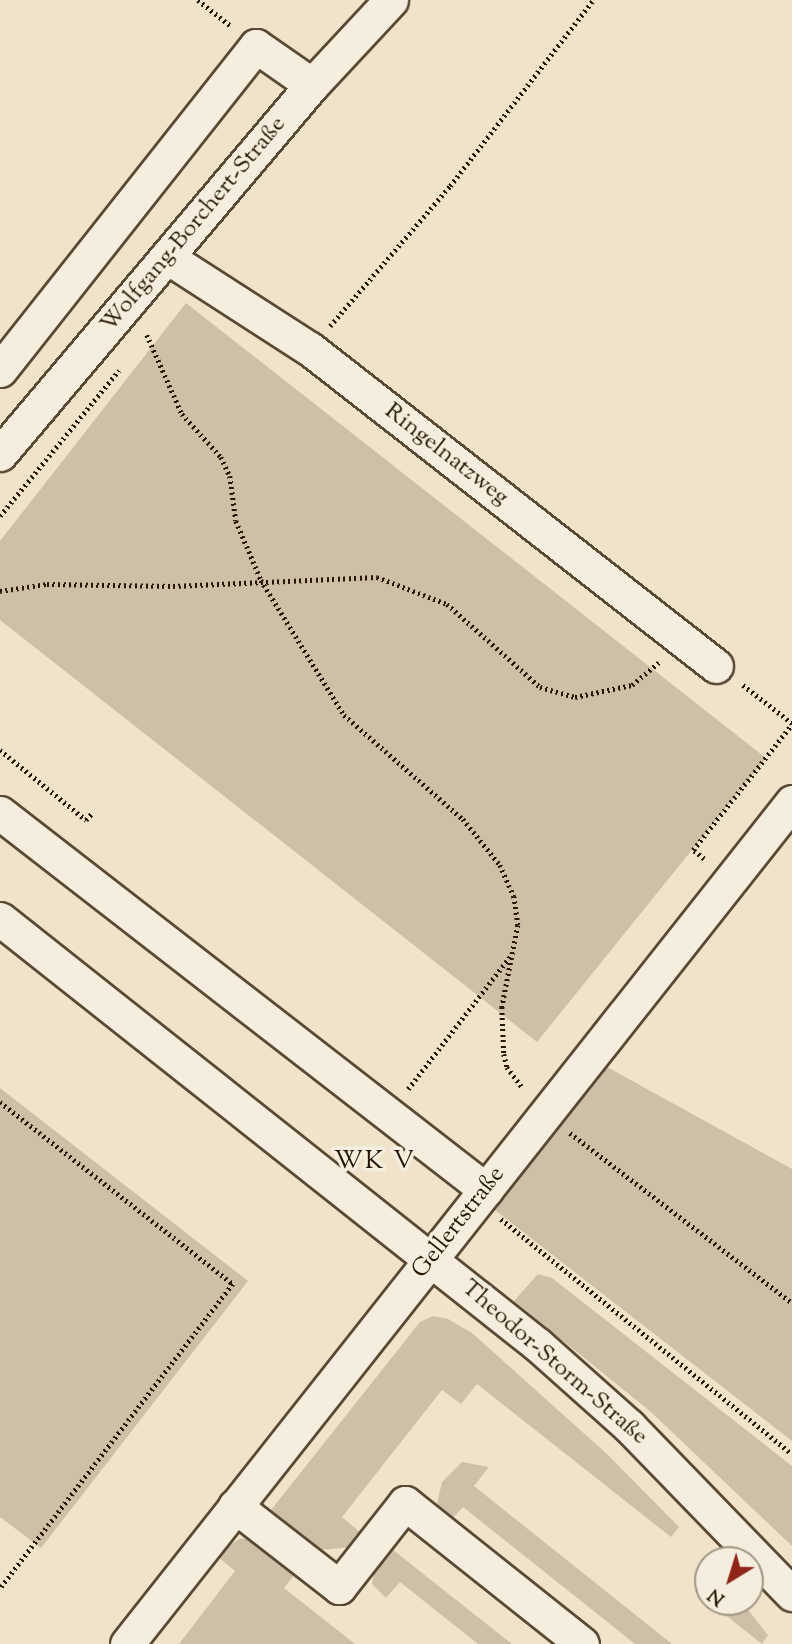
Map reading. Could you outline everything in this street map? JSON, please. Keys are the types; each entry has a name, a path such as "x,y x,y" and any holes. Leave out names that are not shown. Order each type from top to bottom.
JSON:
{"street":[{"name":"Wolfgang-Borchert-Straße","path":"0,454 312,85 391,0"},
{"path":"0,370 256,46 312,85"},
{"name":"Ringelnatzweg","path":"167,257 310,349 716,666"},
{"name":"Gellertstraße","path":"127,1644 482,1195 536,1102 731,880 792,802"},
{"path":"0,813 388,1114 482,1195"},
{"name":"Theodor-Storm-Straße","path":"0,919 432,1258 629,1426 792,1594"},
{"path":"235,1506 339,1587 405,1503 582,1644"}],"path":[{"path":"198,0 256,46"},
{"path":"310,349 450,186 593,0"},
{"path":"138,346 155,325"},
{"path":"147,335 183,414 221,457 230,476 236,521 261,580 344,715 463,819 500,865 514,897 518,925 502,1007 507,1068 536,1102 792,1303"},
{"path":"0,516 121,367"},
{"path":"0,592 47,584 173,586 377,576 424,592 447,604 540,687 575,697 632,685 665,657"},
{"path":"716,666 792,724 693,850 731,880"},
{"path":"0,750 86,820 93,812"},
{"path":"388,1114 513,953"},
{"path":"0,1102 233,1284 0,1589"},
{"path":"482,1195 792,1454"}],"shaded area":[{"path":"186,303 766,758 537,1042 0,620 0,541"},
{"path":"607,1067 792,1169 792,1441 491,1207"},
{"path":"0,1088 248,1281 41,1548 0,1517"},
{"path":"538,1274 552,1278 792,1466 792,1546 651,1412 514,1301"},
{"path":"433,1316 448,1319 472,1333 607,1454 679,1527 671,1537 477,1384 461,1404 442,1390 342,1517 362,1534 352,1547 322,1550 271,1510 420,1322"},
{"path":"462,1462 489,1467 474,1486 672,1644 635,1644 463,1507 449,1522 441,1515 437,1504 442,1482"},
{"path":"252,1538 299,1569 284,1588 355,1644 179,1644 235,1571 216,1555 239,1539"},
{"path":"392,1549 512,1644 478,1644 400,1582 386,1598 372,1584 374,1572"},
{"path":"727,1616 753,1616 768,1635 762,1644"}],"district":[{"name":"WK V","path":"375,1162"}]}
